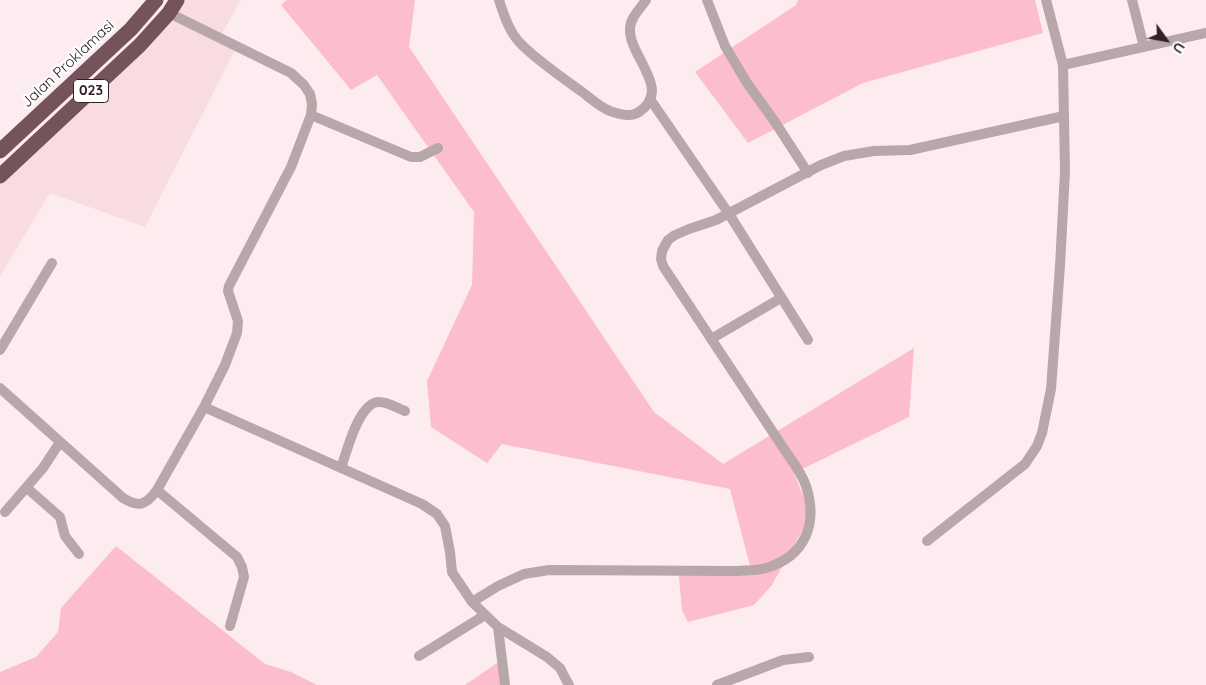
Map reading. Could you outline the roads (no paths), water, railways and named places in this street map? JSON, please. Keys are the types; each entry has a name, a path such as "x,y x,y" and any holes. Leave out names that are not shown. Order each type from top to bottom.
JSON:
{"highway":[{"name":"Jalan Proklamasi","path":"0,151 131,29 156,0"},
{"name":"023","path":"0,176 140,45 173,6"},
{"path":"91,66 103,80"}],"street":[{"path":"499,0 508,27 520,43 543,63 608,110 627,115 638,113 650,99 653,91 652,83 642,66 629,30 631,20 646,0"},
{"path":"707,0 724,46 746,83 775,122 808,173"},
{"path":"927,541 1025,464 1037,446 1042,433 1051,389 1065,171 1063,65 1046,0"},
{"path":"1132,0 1144,47"},
{"path":"0,388 123,498 131,503 140,504 147,501 157,490 204,407 225,365 238,321 229,295 229,286 291,167 312,115 312,104 310,94 304,85 290,73 173,6"},
{"path":"1063,65 1206,33"},
{"path":"650,99 729,214 808,340"},
{"path":"312,115 411,156 420,157 438,148"},
{"path":"472,602 498,586 524,574 549,570 735,571 765,569 787,559 796,552 811,526 812,507 805,483 663,266 662,251 668,240 675,235 729,214 821,165 844,156 874,151 910,150 1064,116"},
{"path":"0,350 52,263"},
{"path":"711,339 781,298"},
{"path":"341,468 354,429 367,407 373,402 386,402 405,412"},
{"path":"204,407 422,504 437,514 445,526 452,572 472,602 498,627 547,657 560,668 569,685"},
{"path":"6,512 27,488 60,442"},
{"path":"27,488 60,517 65,536 79,554"},
{"path":"157,490 237,557 244,577 230,626"},
{"path":"419,656 485,615"},
{"path":"498,627 505,685"},
{"path":"717,685 783,660 809,657"}]}
